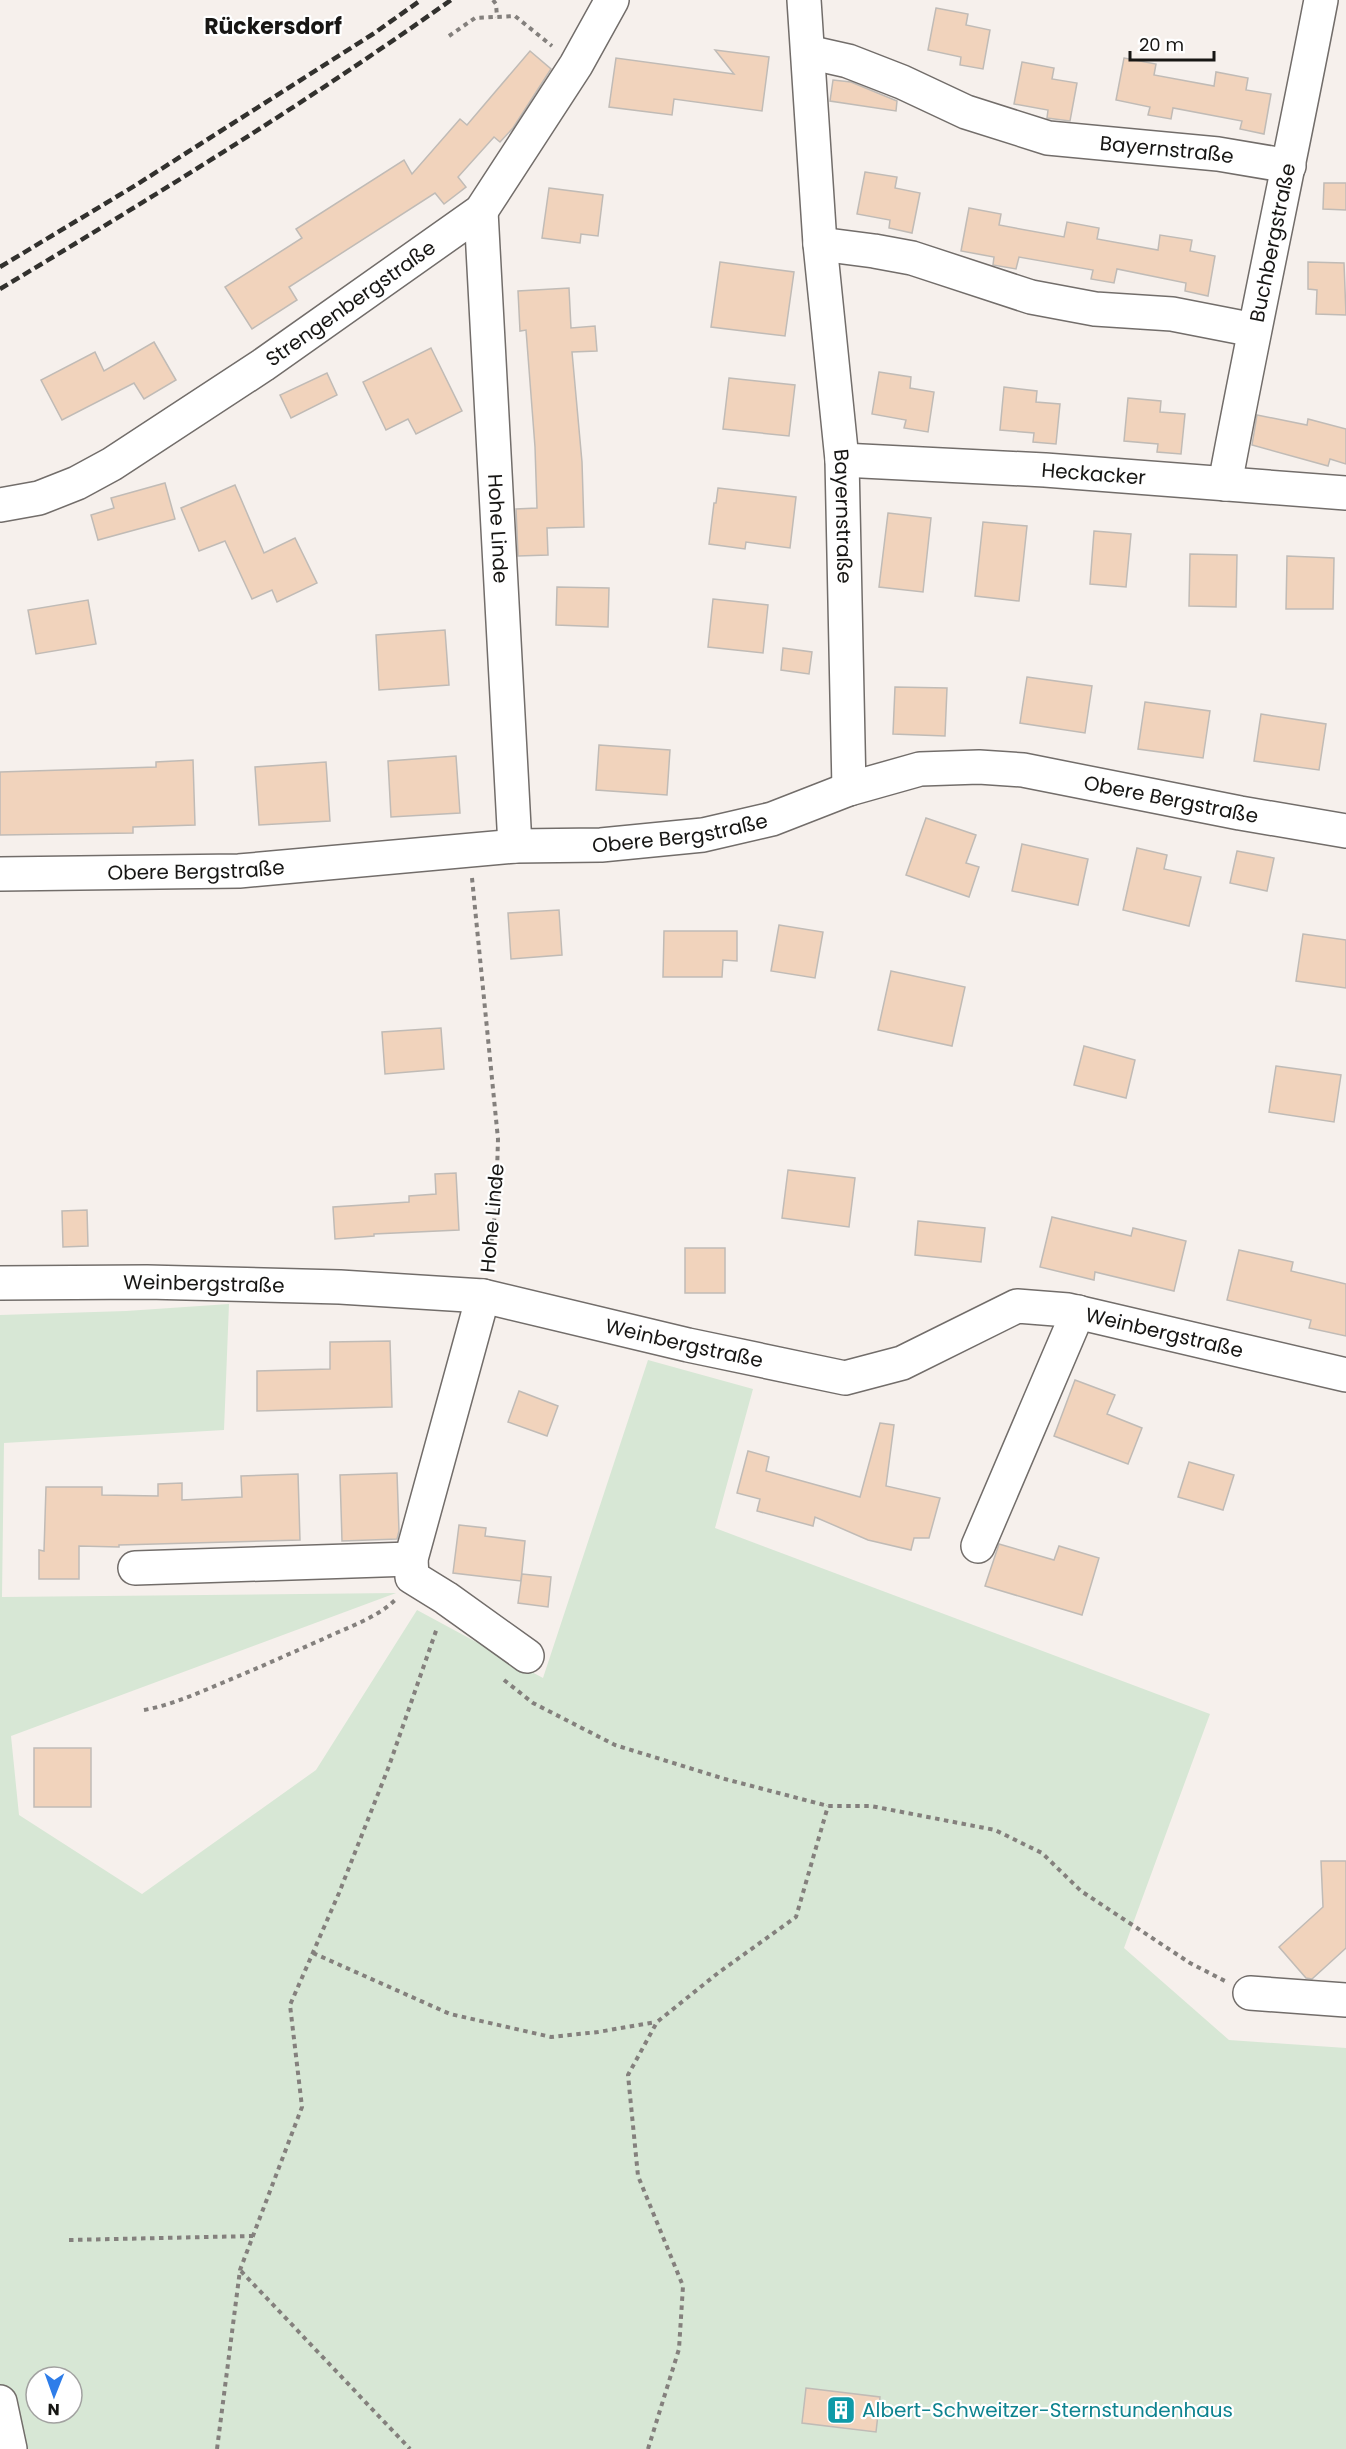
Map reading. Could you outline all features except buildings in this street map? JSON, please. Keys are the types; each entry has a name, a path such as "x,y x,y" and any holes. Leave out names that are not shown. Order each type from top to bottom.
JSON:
{"street":[{"name":"Strengenbergstraße","path":"0,505 39,498 77,483 112,464 263,365 481,211 576,65 612,0"},
{"name":"Bayernstraße","path":"804,0 820,244 842,460 849,789"},
{"name":"Buchbergstraße","path":"1225,484 1321,0"},
{"name":"Bayernstraße","path":"808,52 848,61 902,82 966,112 1048,138 1218,154 1289,166"},
{"name":"Hohe Linde","path":"481,211 515,846"},
{"path":"820,244 912,258 1031,297 1095,309 1172,314 1254,330"},
{"name":"Heckacker","path":"842,460 1045,470 1346,493"},
{"name":"Obere Bergstraße","path":"0,874 239,871 515,846 601,845 703,836 772,819 849,789 920,769 979,767 1023,770 1240,813 1346,831"},
{"name":"Weinbergstraße","path":"0,1283 147,1282 284,1285 483,1296 688,1345 845,1378 902,1363 1017,1306 1078,1312 1346,1375"},
{"name":"Hohe Linde","path":"411,1568 483,1296"},
{"path":"978,1546 1078,1312"},
{"path":"135,1568 411,1568 446,1598 527,1656"},
{"path":"1250,1993 1346,2000"},
{"path":"0,2402 10,2449"}],"path":[{"path":"493,0 496,4 497,17"},
{"path":"449,36 475,18 515,16 576,65"},
{"name":"Hohe Linde","path":"466,851 472,882 498,1139 496,1206 483,1296"},
{"path":"144,1710 162,1707 186,1698 359,1622 390,1606 411,1568"},
{"path":"217,2449 240,2270 302,2107 290,2005 389,1766 434,1640 446,1598"},
{"path":"499,1676 533,1703 615,1745 725,1779 828,1806 871,1806 996,1830 1042,1853 1081,1891 1140,1932 1190,1963 1250,1993"},
{"path":"648,2449 679,2349 683,2286 638,2176 628,2075 657,2022 718,1973 796,1917 828,1806"},
{"path":"313,1953 450,2014 551,2037 657,2022"},
{"path":"69,2240 253,2236"},
{"path":"240,2270 391,2426 410,2449"}],"green space":[{"path":"229,1304 224,1430 4,1443 2,1597 396,1593 11,1736 19,1815 142,1894 316,1770 417,1610 543,1678 648,1360 753,1389 715,1528 1210,1714 1124,1948 1229,2040 1346,2048 1346,2449 0,2449 0,1315 126,1311"}],"railway":[{"path":"0,267 136,185 373,34 421,0"},
{"path":"0,289 228,149 341,76 451,0"}],"place":[{"name":"Albert-Schweitzer-Sternstundenhaus","path":"841,2410"}],"district":[{"name":"Rückersdorf","path":"273,26"}]}
